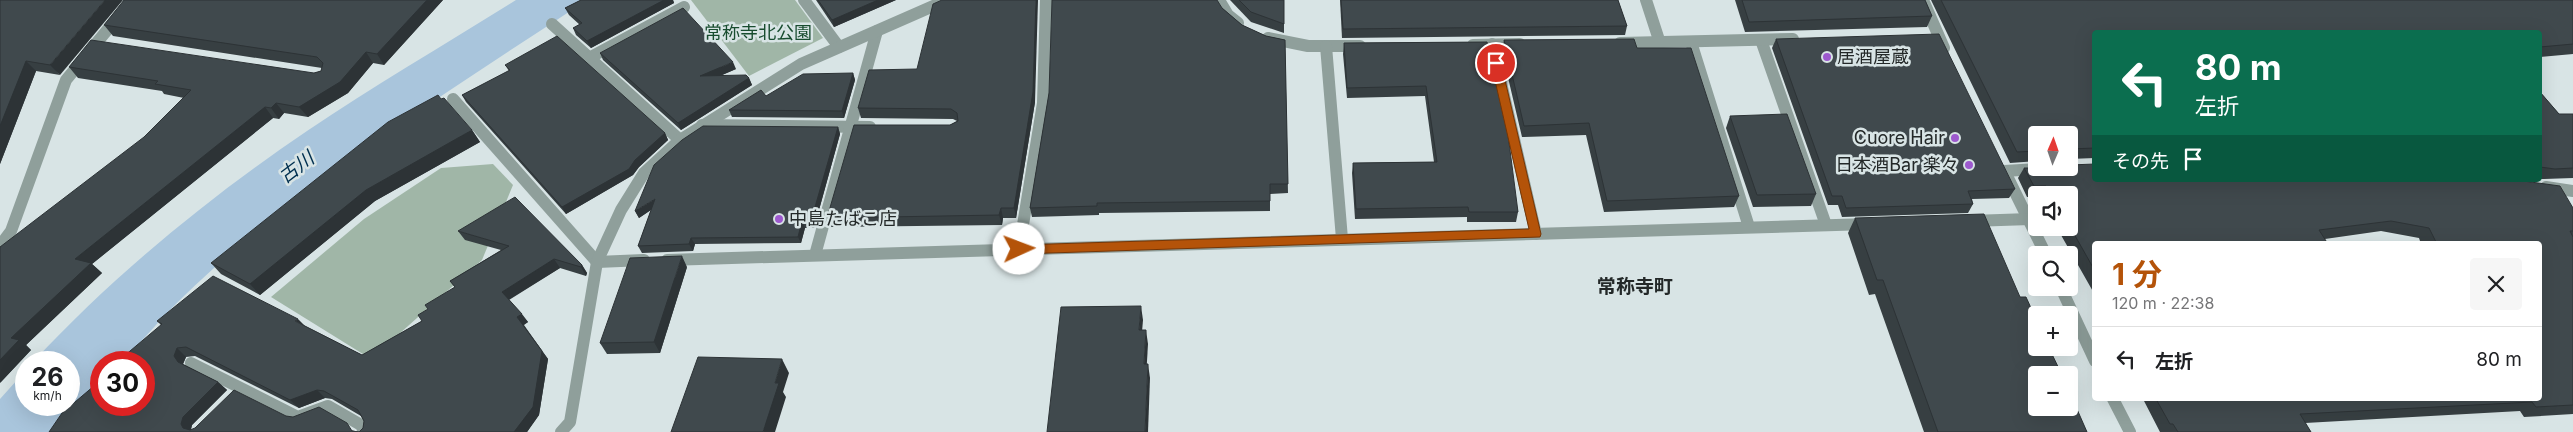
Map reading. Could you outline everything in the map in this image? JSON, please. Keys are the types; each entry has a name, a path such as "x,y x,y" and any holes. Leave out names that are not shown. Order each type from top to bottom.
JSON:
{"street":[{"path":"0,246 11,232 66,80 103,43 132,0"},
{"path":"804,0 839,47"},
{"path":"561,432 570,422 597,262 621,210 644,173 680,140 801,64 947,0"},
{"path":"1019,249 1043,103 1046,0"},
{"path":"1219,0 1228,15 1250,32 1308,46 1375,46"},
{"path":"1646,0 1660,42"},
{"path":"1923,0 1933,35 1950,60"},
{"path":"589,58 684,7"},
{"path":"552,24 680,140"},
{"path":"815,255 876,31"},
{"path":"1610,43 1800,39"},
{"path":"1761,40 1826,225"},
{"path":"1691,42 1749,227"},
{"path":"1492,44 1536,234"},
{"path":"1462,45 1531,44"},
{"path":"1326,46 1342,239"},
{"path":"453,99 597,262"},
{"path":"702,125 878,127"},
{"path":"2028,168 2002,167 2028,215"},
{"path":"2534,186 2573,191"},
{"path":"1962,221 2028,219"},
{"path":"597,262 1884,224"},
{"path":"2065,296 2092,355"},
{"path":"191,363 298,417 328,406 362,425 364,432"},
{"path":"226,402 241,388"},
{"path":"2115,401 2130,432"}],"green space":[{"name":"常称寺北公園","path":"691,0 795,0 823,38 749,76"},
{"path":"493,164 513,185 482,260 371,359 271,297 364,219 441,168"}],"water":[{"name":"古川","path":"516,0 587,0 378,139 278,214 184,296 132,351 90,351 90,398 80,410 80,351 44,351 96,299 198,210 270,156 385,81"},
{"path":"15,382 15,416 74,416 60,432 0,432 0,399"}],"building":[{"path":"0,0 105,0 50,65 26,61 0,126"},
{"path":"124,0 427,0 377,54 366,52 340,82 299,107 276,103 271,108 265,107 75,259 91,263 11,338 19,340 0,360 0,247 144,137 191,90 155,84 158,81 69,67 91,40 314,73 321,71 323,63 317,57 104,25"},
{"path":"581,0 664,0 587,41 573,28 582,23 565,8"},
{"path":"818,0 878,0 832,20"},
{"path":"942,0 1036,0 1033,92 1014,208 1001,208 999,215 827,218 854,125 950,125 958,121 957,113 951,109 858,108 869,70 917,69 933,4"},
{"path":"1052,0 1217,0 1222,8 1242,25 1266,36 1285,40 1288,184 1270,184 1270,201 1097,203 1097,206 1030,208 1049,93"},
{"path":"1239,0 1284,0 1284,24 1251,12"},
{"path":"1341,0 1618,0 1627,26 1343,29"},
{"path":"1742,0 1925,0 1932,16 1749,22"},
{"path":"1941,0 2573,0 2573,44 2542,47 2542,30 2092,30 2092,148 2078,149 2078,126 2028,126 2028,151 2017,152"},
{"path":"683,8 733,62 700,76 746,75 749,78 678,123 600,53"},
{"path":"1939,34 2015,189 1968,191 1973,204 1846,208 1842,196 1832,196 1776,39"},
{"path":"557,36 665,133 635,160 629,169 562,207 462,95 510,70 505,65"},
{"path":"1634,39 1637,48 1691,48 1739,196 1607,201 1589,123 1524,126 1504,40"},
{"path":"1487,42 1507,127 1518,212 1469,212 1468,207 1356,209 1353,163 1437,162 1426,86 1347,88 1344,43"},
{"path":"853,73 842,111 729,110 761,90 766,96 803,74"},
{"path":"2542,94 2559,114 2573,114 2573,168 2542,167"},
{"path":"438,95 441,99 444,98 472,130 366,190 250,284 211,263 388,122"},
{"path":"1787,114 1816,194 1757,195 1730,116"},
{"path":"703,126 838,127 811,221 802,221 798,237 691,238 689,244 638,246 655,199 635,211 654,165 682,140"},
{"path":"2092,164 2092,182 2531,182 2560,186 2573,208 2573,231 2570,231 2573,237 2573,405 2536,407 2532,402 2300,414 2311,432 2178,432 2173,424 2170,424 2157,401 2542,401 2542,241 2436,241 2429,228 2391,221 2319,230 2326,241 2092,241 2092,266 2075,236 2078,236 2078,186 2034,186 2028,176 2078,176 2078,165"},
{"path":"515,197 582,265 581,267 554,259 502,292 522,314 517,317 542,351 533,407 514,432 359,432 49,432 60,416 80,416 80,398 90,389 90,416 155,416 155,351 130,351 162,324 157,321 213,276 298,319 295,321 362,355 422,321 418,315 428,309 425,305 455,287 450,281 509,246 458,231","holes":["186,347 290,400 317,390 324,391 358,410 364,421 363,428 359,432 352,431 347,423 319,407 293,417 286,416 234,390 195,428 190,430 183,428 181,424 183,417 218,382 178,362 174,356 177,348"]},
{"path":"1984,214 2020,297 2026,297 2030,306 2028,306 2028,356 2053,356 2058,366 2028,366 2028,416 2078,416 2078,412 2087,432 1938,432 1883,280 1877,280 1855,218"},
{"path":"682,256 654,342 600,343 630,258"},
{"path":"1141,306 1139,330 1146,330 1144,364 1148,364 1145,432 1047,432 1061,307"},
{"path":"698,357 782,359 775,383 779,383 763,432 671,432"}],"place":[{"name":"居酒屋蔵","path":"1827,57"},
{"name":"Cuore Hair","path":"1955,138"},
{"name":"日本酒Bar 楽々","path":"1969,165"},
{"name":"中島たばこ店","path":"779,219"}],"district":[{"name":"常称寺町","path":"1635,286"}],"route":[{"path":"1019,249 1536,234 1496,63"}]}
